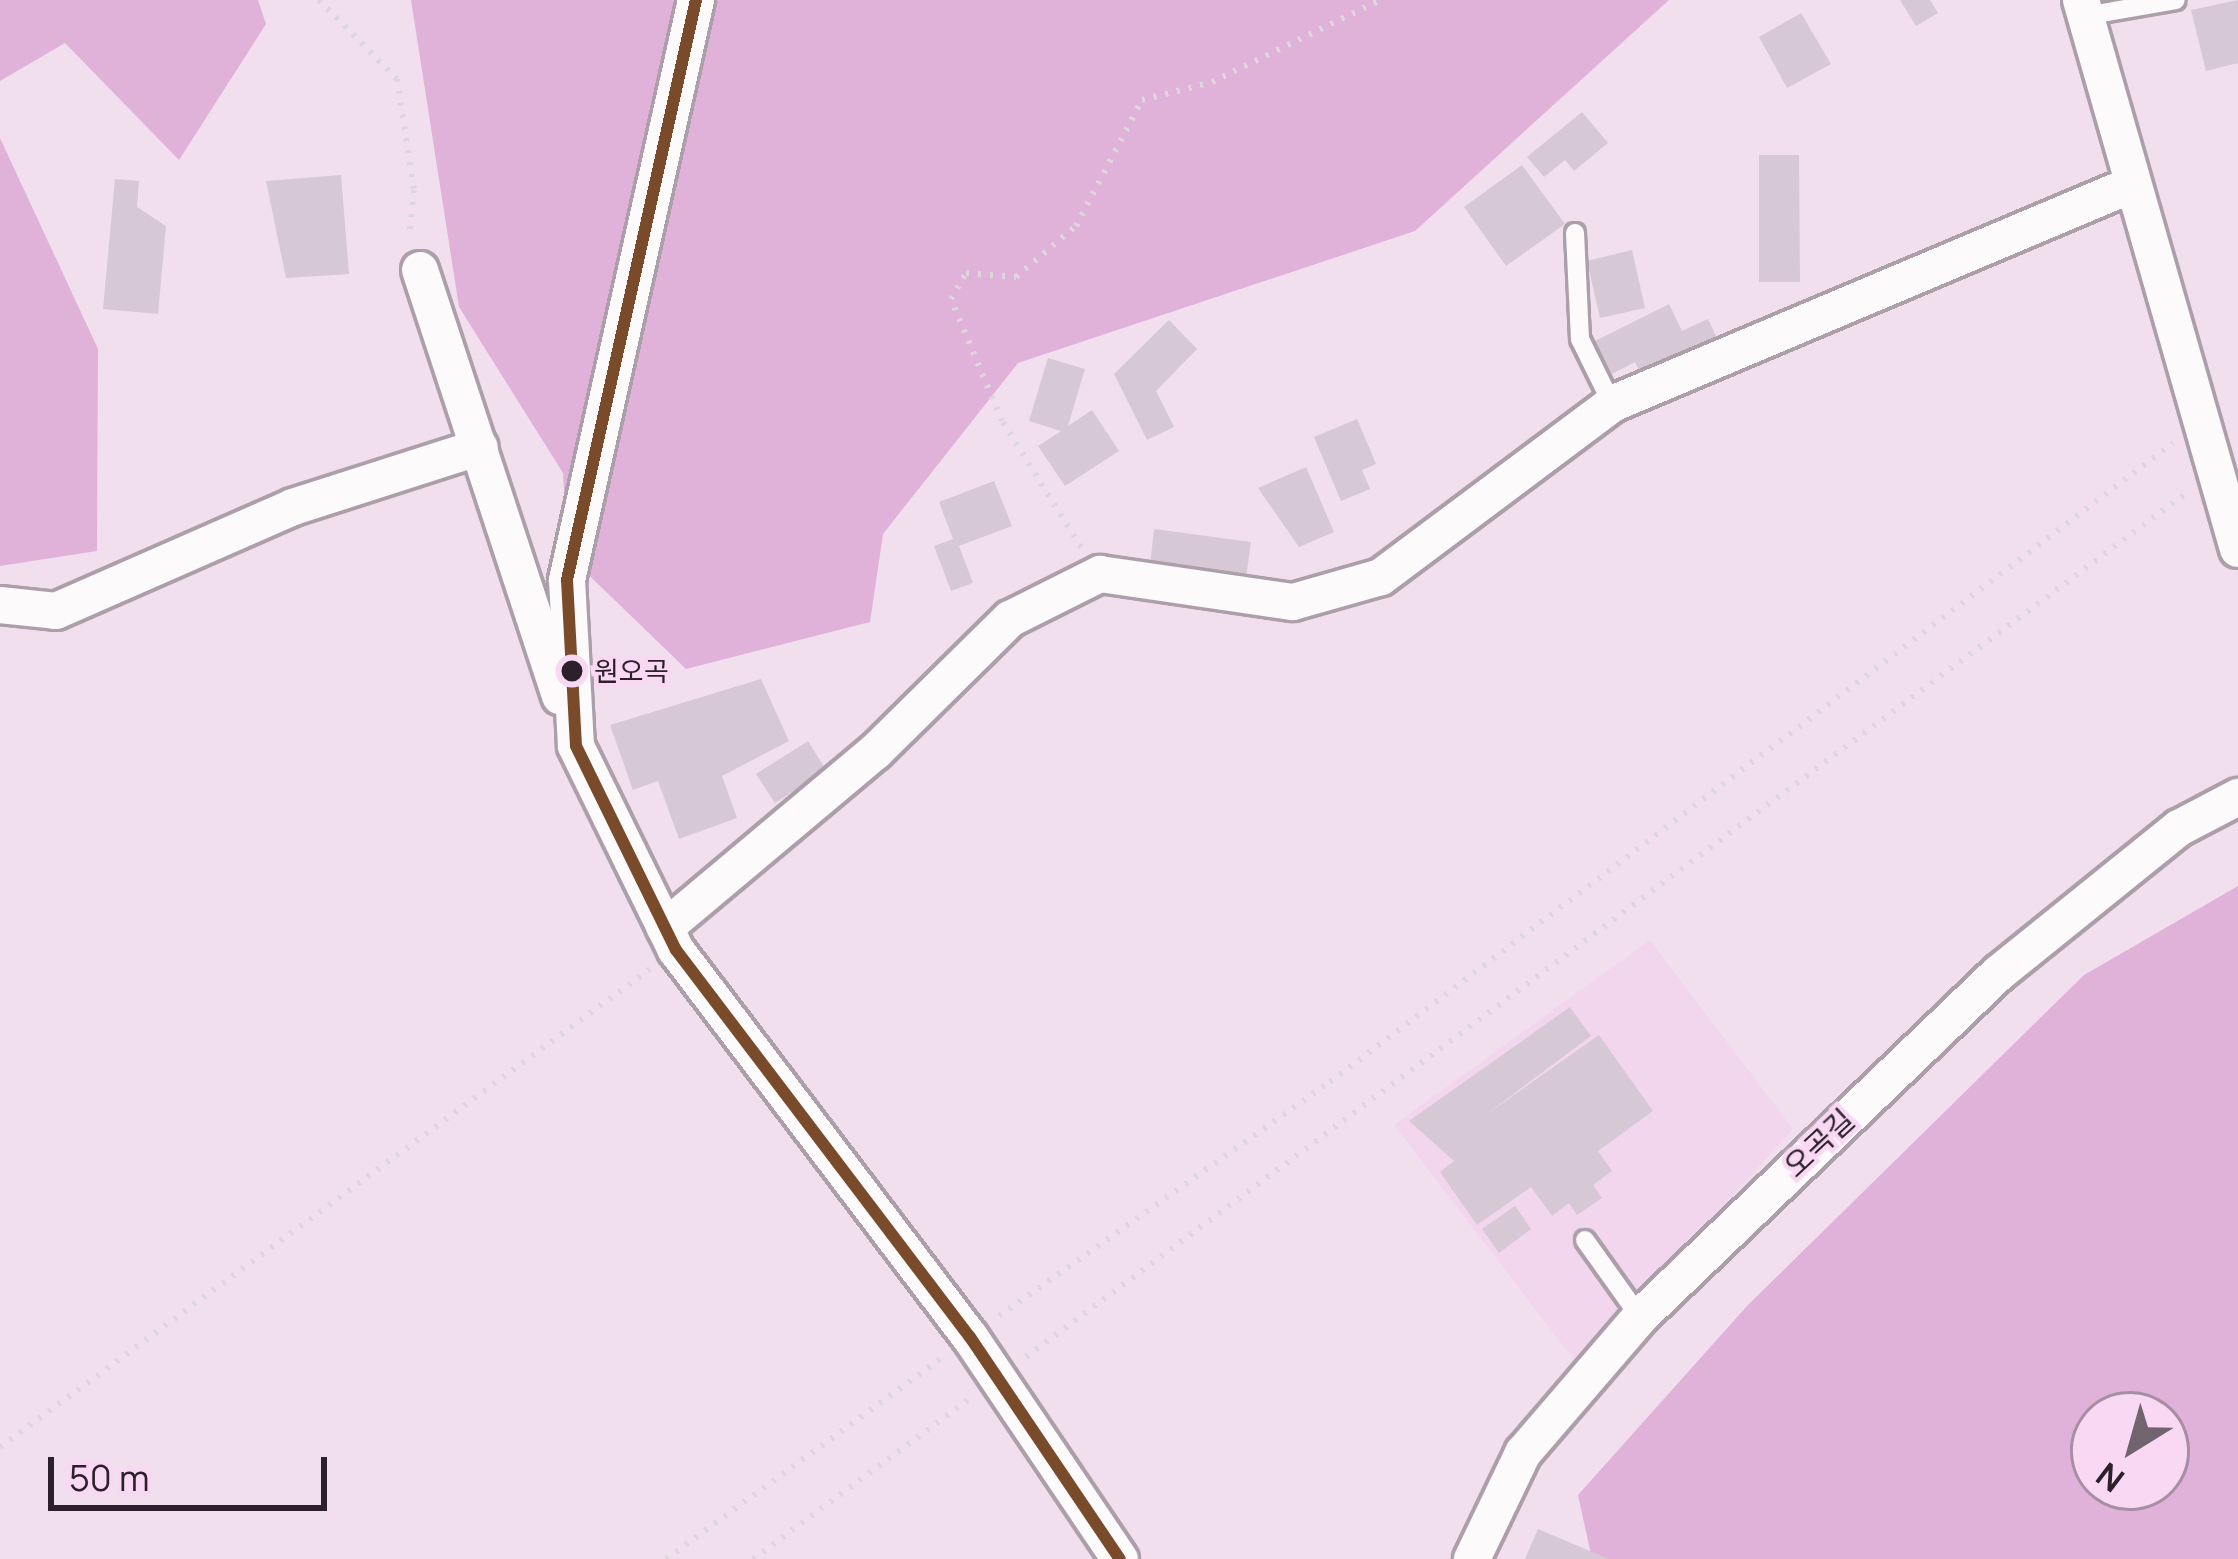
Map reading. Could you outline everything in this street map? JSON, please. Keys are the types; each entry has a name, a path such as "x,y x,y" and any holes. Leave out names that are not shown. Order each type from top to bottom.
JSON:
{"street":[{"path":"576,746 567,580 696,0"},
{"path":"2083,8 2195,427 2238,549"},
{"path":"671,939 876,751 1010,619 1100,574 1293,602 1381,577 1612,404 2131,185"},
{"path":"420,270 576,746 671,939 970,1337 1120,1559"},
{"path":"0,605 56,611 292,507 480,448"},
{"name":"오곡길","path":"1472,1559 1523,1454 1640,1317 1999,973 2179,828 2238,797"}],"lane":[{"path":"2083,8 2176,0"},
{"path":"1575,233 1580,339 1612,404"},
{"path":"1585,1240 1640,1317"}],"path":[{"path":"319,0 397,80 420,270"},
{"path":"1100,574 1002,421 950,299 966,273 1016,277 1076,226 1142,100 1212,82 1380,0"},
{"path":"666,1559 1330,1082 2195,427"},
{"path":"753,1559 2211,475"},
{"path":"0,1447 671,939"}],"shaded area":[{"path":"0,0 258,0 266,24 179,160 65,43 0,81"},
{"path":"411,0 1669,0 1415,231 1018,363 883,534 870,622 686,669 568,555 563,473 459,307"},
{"path":"0,138 98,349 97,551 0,566"},
{"path":"2238,886 2238,1559 1592,1559 1578,1495 1747,1306 2084,975"},
{"path":"1650,940 1793,1129 1578,1365 1394,1125"}],"building":[{"path":"1900,0 1930,0 1938,13 1916,26"},
{"path":"2238,0 2238,63 2206,71 2191,10"},
{"path":"1801,13 1831,64 1787,88 1759,37"},
{"path":"1582,112 1608,143 1574,171 1565,160 1544,177 1527,157"},
{"path":"1759,155 1799,155 1800,282 1759,282"},
{"path":"1522,165 1565,224 1506,266 1464,207"},
{"path":"341,175 349,274 286,278 266,181"},
{"path":"115,179 139,181 137,207 166,226 158,314 103,309"},
{"path":"1632,250 1645,308 1600,318 1587,261"},
{"path":"1669,304 1682,331 1708,319 1718,340 1643,378 1635,362 1612,374 1595,341"},
{"path":"1169,320 1197,349 1156,391 1174,427 1147,440 1114,374"},
{"path":"1048,358 1085,369 1068,426 1092,410 1119,451 1065,486 1038,446 1061,431 1029,421"},
{"path":"1357,419 1376,464 1362,470 1370,489 1341,501 1314,437"},
{"path":"1306,467 1334,532 1299,547 1258,488"},
{"path":"994,481 1012,526 959,546 973,583 951,591 934,546 953,539 939,502"},
{"path":"1154,529 1251,542 1246,578 1150,566"},
{"path":"761,679 789,741 722,776 737,818 679,839 658,781 633,790 610,725"},
{"path":"808,741 826,770 775,803 756,774"},
{"path":"1570,1007 1591,1036 1484,1116 1599,1035 1653,1111 1598,1151 1612,1171 1593,1185 1602,1198 1577,1215 1569,1203 1552,1216 1531,1187 1477,1225 1440,1172 1454,1161 1409,1121"},
{"path":"1515,1206 1531,1229 1499,1253 1482,1229"},
{"path":"1538,1529 1609,1559 1525,1559"}],"transit line":[{"path":"696,0 567,580 576,746 676,950 970,1337 1120,1559"}],"place":[{"name":"원오곡","path":"572,671"}]}
